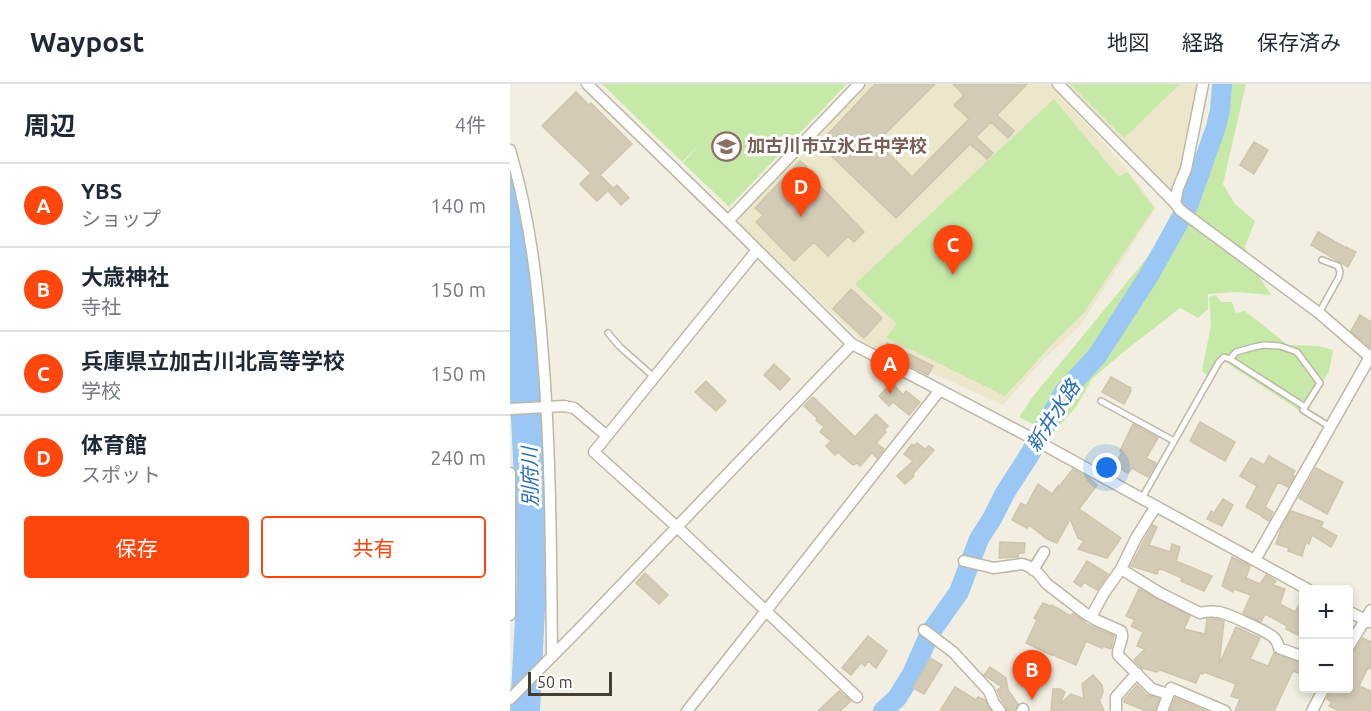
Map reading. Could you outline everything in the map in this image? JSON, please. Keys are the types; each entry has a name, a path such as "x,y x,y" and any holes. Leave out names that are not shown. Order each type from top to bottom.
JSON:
{"street":[{"path":"587,84 852,344 1300,585"},
{"path":"728,221 859,84"},
{"path":"1058,84 1180,210 1371,356 1255,560"},
{"path":"1175,203 1186,169 1203,84"},
{"path":"510,150 535,272 547,408 551,505 551,657"},
{"path":"757,250 594,452 857,697"},
{"path":"510,699 852,344"},
{"path":"687,711 940,390"},
{"path":"510,409 564,406 574,408 607,436"},
{"path":"510,473 510,615"},
{"path":"1091,617 1156,506"},
{"path":"1034,570 1044,552"},
{"path":"964,561 994,568 1022,564 1034,570 1047,584 1091,617 1121,631 1123,635 1118,655 1152,689 1168,694"},
{"path":"1121,569 1160,593 1200,613 1208,611 1234,618 1272,636 1279,648 1299,655"},
{"path":"1353,642 1368,622 1371,610"},
{"path":"1353,614 1368,622"},
{"path":"924,630 953,652 989,691 1000,711"},
{"path":"1116,711 1116,696 1137,673"},
{"path":"1162,711 1171,688 1225,711"},
{"path":"1312,711 1321,693"}],"lane":[{"path":"1319,314 1340,272 1338,266 1322,260"},
{"path":"608,333 620,347 654,377"},
{"path":"1230,359 1236,352 1264,345 1280,346 1297,352 1320,383 1302,410 1330,427"},
{"path":"1142,498 1219,362 1224,357 1305,407"},
{"path":"1101,401 1174,441"}],"shaded area":[{"path":"864,84 1050,84 1124,165 1156,208 1080,326 1043,360 1003,405 930,372 927,378 862,341 740,225 740,215"},
{"path":"1063,84 1200,84 1183,165 1176,185 1167,189"}],"green space":[{"name":"加古川市立氷丘中学校","path":"602,84 847,84 729,207 683,163 699,145 682,162"},
{"path":"1070,84 1180,84 1124,138"},
{"path":"1216,84 1246,84 1223,184 1235,204 1255,221 1245,247 1251,264 1271,295 1235,292 1208,294 1208,309 1198,318 1180,308 1092,379 1076,407 1052,434 1019,417 1034,395 1151,253 1187,184 1207,125"},
{"path":"1054,99 1119,177 1127,172 1154,208 1083,314 1005,396 886,337 897,324 855,284"},
{"path":"1215,295 1222,302 1232,302 1236,313 1245,311 1288,345 1319,346 1333,350 1329,372 1302,412 1219,358 1208,376 1202,371 1211,325 1209,297"}],"water":[{"name":"別府川","path":"510,172 519,202 531,263 543,389 546,528 540,711 510,711 517,581 510,398"}],"building":[{"path":"875,84 935,84 877,142 912,177 969,119 954,105 964,95 953,84 1027,84 997,115 1014,131 1008,138 991,122 976,137 993,153 987,159 970,144 896,218 819,144"},
{"path":"576,92 589,105 591,103 632,144 600,175 612,187 597,201 580,184 591,173 542,126"},
{"path":"1254,142 1268,150 1254,174 1240,165"},
{"path":"800,161 807,167 804,169 864,232 854,242 848,236 828,256 814,242 794,261 756,222 763,215 755,208"},
{"path":"617,185 629,198 621,205 609,192"},
{"path":"1318,232 1356,252 1348,267 1311,245"},
{"path":"851,289 882,318 864,338 833,309"},
{"path":"1360,315 1371,322 1371,348 1351,331"},
{"path":"887,343 933,366 928,375 883,352"},
{"path":"774,364 790,379 780,390 764,375"},
{"path":"1111,377 1131,388 1124,404 1102,392"},
{"path":"706,381 726,401 716,411 695,392"},
{"path":"892,383 903,395 906,391 920,402 909,415 893,402 889,406 879,396"},
{"path":"813,397 855,437 876,414 888,426 884,430 886,432 876,443 884,449 877,458 872,453 860,466 857,463 853,465 838,452 835,455 826,446 831,441 820,432 824,427 804,406"},
{"path":"1200,422 1235,442 1225,461 1190,441"},
{"path":"1133,424 1158,438 1146,458 1156,463 1148,477 1132,468 1128,473 1115,466"},
{"path":"917,443 925,449 929,446 934,450 905,484 897,476 913,461 904,454 912,444 914,446"},
{"path":"1269,456 1295,471 1288,487 1278,482 1265,507 1273,512 1269,521 1246,507 1257,486 1240,476 1251,458 1264,465"},
{"path":"1316,468 1343,482 1327,514 1299,498"},
{"path":"1073,469 1097,485 1079,509 1121,538 1107,558 1078,549 1084,541 1078,538 1070,519 1057,543 1047,539 1029,525 1027,528 1012,520 1021,503 1026,506 1038,484 1052,494"},
{"path":"1223,499 1233,505 1222,526 1207,519 1211,511 1214,513"},
{"path":"1291,511 1323,522 1321,527 1337,536 1331,547 1312,535 1309,544 1306,542 1302,556 1288,551 1289,548 1276,544"},
{"path":"1153,525 1157,527 1149,545 1170,552 1172,544 1180,547 1176,561 1212,576 1204,591 1159,568 1157,574 1131,566"},
{"path":"1000,542 1025,543 1024,553 1019,553 1018,557 999,558"},
{"path":"1232,557 1250,566 1246,578 1260,584 1266,575 1276,581 1273,585 1285,589 1280,604 1295,612 1299,605 1299,636 1265,614 1261,622 1243,613 1251,595 1234,589 1233,592 1222,586"},
{"path":"1087,561 1108,574 1097,590 1084,582 1081,587 1074,582"},
{"path":"645,573 668,595 659,604 636,583"},
{"path":"1139,589 1190,616 1184,629 1205,634 1207,619 1224,621 1219,665 1236,627 1260,638 1250,659 1268,666 1274,653 1299,662 1299,673 1293,671 1274,711 1235,711 1240,699 1231,696 1236,684 1204,672 1200,673 1196,683 1160,670 1157,672 1142,668 1134,660 1145,649 1137,646 1143,632 1131,626 1135,620 1126,616"},
{"path":"1043,603 1052,605 1071,616 1073,613 1084,623 1114,636 1111,649 1086,641 1076,665 1026,643 1037,620 1034,618"},
{"path":"868,636 887,651 876,668 868,661 865,666 861,663 851,675 842,668"},
{"path":"1363,638 1371,642 1371,669 1368,668 1359,686 1371,691 1371,711 1339,711 1329,706 1332,702 1327,699 1329,693 1353,693 1354,652"},
{"path":"930,658 942,665 924,694 913,688"},
{"path":"990,667 1006,678 1008,690 1018,704 1015,711 1007,711 997,690 1002,687 984,675"},
{"path":"1093,675 1102,685 1103,692 1099,699 1104,711 1051,711 1053,689 1065,692 1060,704 1071,694 1084,699 1082,684"},
{"path":"1137,685 1147,695 1159,699 1155,711 1146,711 1124,702"},
{"path":"955,687 976,700 978,697 985,700 991,711 940,711"},
{"path":"839,691 851,701 840,711 818,711"},
{"path":"1175,698 1206,711 1170,711"}],"waterway":[{"name":"新井水路","path":"883,711 897,698 912,674 930,633 959,592 979,539 1064,392 1097,356 1148,277 1188,206 1216,127 1222,84"}],"place":[{"name":"加古川市立氷丘中学校","path":"726,146"},
{"name":"体育館","path":"801,217"},
{"name":"兵庫県立加古川北高等学校","path":"953,275"},
{"name":"YBS","path":"890,394"},
{"name":"大歳神社","path":"1032,700"}]}
